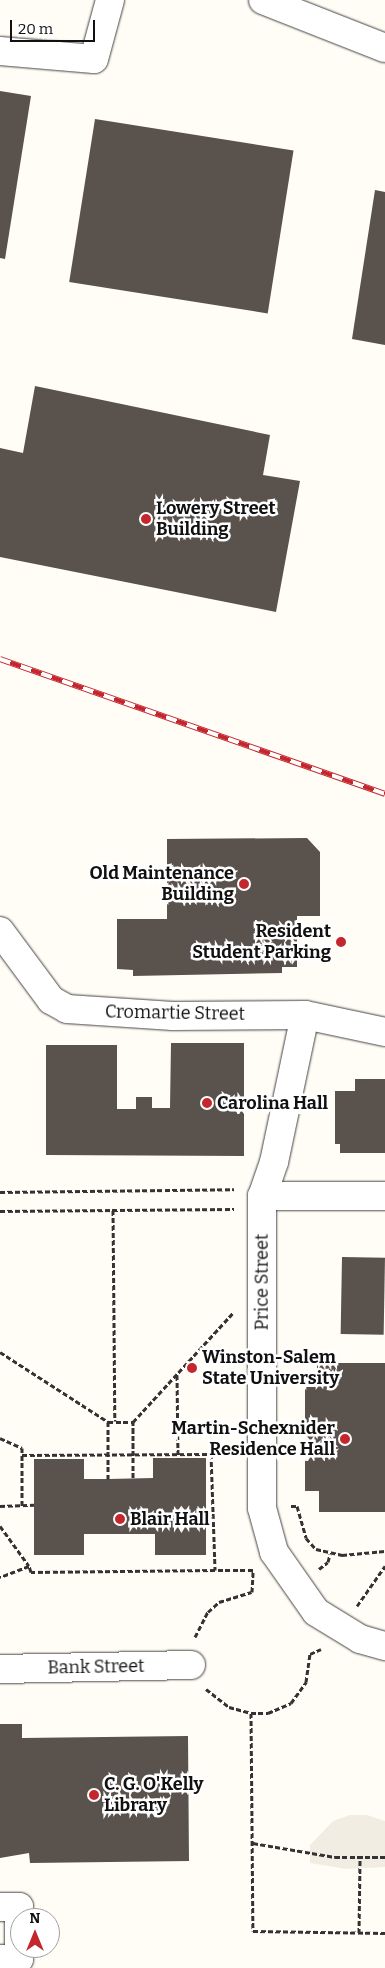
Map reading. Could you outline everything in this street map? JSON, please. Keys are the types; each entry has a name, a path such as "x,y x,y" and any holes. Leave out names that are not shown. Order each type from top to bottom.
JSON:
{"street":[{"path":"0,51 94,59 110,0"},
{"path":"263,0 385,48"},
{"name":"Cromartie Street","path":"0,931 51,1000 67,1009 173,1016 305,1015 385,1032"},
{"name":"Price Street","path":"305,1015 274,1162 264,1192 262,1508 274,1552 297,1589 316,1612 360,1639 385,1646"},
{"path":"264,1192 385,1196"},
{"name":"Bank Street","path":"0,1668 191,1665"},
{"path":"0,1906 19,1906 19,1959 0,1959"}],"path":[{"path":"0,1192 264,1192"},
{"path":"0,1211 236,1209"},
{"path":"113,1210 115,1421"},
{"path":"133,1478 133,1422 239,1306"},
{"path":"0,1352 108,1422 133,1422"},
{"path":"177,1374 178,1456"},
{"path":"108,1422 108,1479"},
{"path":"0,1438 22,1448 22,1506"},
{"path":"22,1454 178,1456 211,1454 215,1570"},
{"path":"0,1506 34,1505"},
{"path":"262,1508 297,1506 306,1538 316,1549 330,1554 350,1555 385,1551"},
{"path":"0,1526 29,1566 31,1572 253,1570 252,1592 230,1597 208,1612 198,1628 191,1665 198,1680 216,1699 251,1713 261,1714 285,1707 297,1697 309,1674 310,1654"},
{"path":"323,1566 330,1554"},
{"path":"0,1577 29,1566"},
{"path":"342,1629 385,1566"},
{"path":"251,1713 253,1931 385,1933"},
{"path":"253,1843 360,1859 385,1857"},
{"path":"359,1932 360,1859"}],"shaded area":[{"path":"350,1815 367,1815 385,1821 385,1867 347,1869 310,1863 310,1845 333,1821"}],"building":[{"path":"0,91 31,96 5,259 0,258"},
{"path":"95,119 294,150 268,313 69,282"},
{"path":"375,190 385,192 385,345 352,339"},
{"name":"Lowery Street Building","path":"35,386 270,435 263,475 300,481 276,612 0,557 0,448 23,453"},
{"name":"Old Maintenance Building","path":"307,838 320,852 320,916 297,916 297,967 282,967 282,973 133,976 133,970 117,969 117,919 167,919 167,839"},
{"name":"Carolina Hall","path":"171,1043 244,1043 244,1156 46,1155 46,1045 117,1045 117,1109 136,1109 136,1097 152,1097 152,1108 170,1108"},
{"path":"355,1079 385,1079 385,1153 340,1153 340,1144 335,1144 335,1091 355,1091"},
{"path":"342,1257 385,1258 384,1335 341,1334"},
{"name":"Martin-Schexnider Residence Hall","path":"317,1363 385,1363 385,1512 319,1512 319,1491 305,1491 305,1387 317,1387"},
{"name":"Blair Hall","path":"153,1458 206,1458 206,1555 155,1555 155,1534 84,1534 84,1555 34,1555 34,1459 84,1459 84,1479 108,1479 153,1478"},
{"name":"C. G. O'Kelly Library","path":"0,1724 22,1724 22,1738 188,1736 189,1861 30,1863 29,1853 0,1858"}],"railway":[{"path":"0,659 385,794"}],"place":[{"name":"Lowery Street Building","path":"146,519"},
{"name":"Old Maintenance Building","path":"244,884"},
{"name":"Resident Student Parking","path":"341,942"},
{"name":"Carolina Hall","path":"207,1103"},
{"name":"Winston-Salem State University","path":"192,1368"},
{"name":"Martin-Schexnider Residence Hall","path":"345,1439"},
{"name":"Blair Hall","path":"120,1519"},
{"name":"C. G. O'Kelly Library","path":"94,1795"}]}
